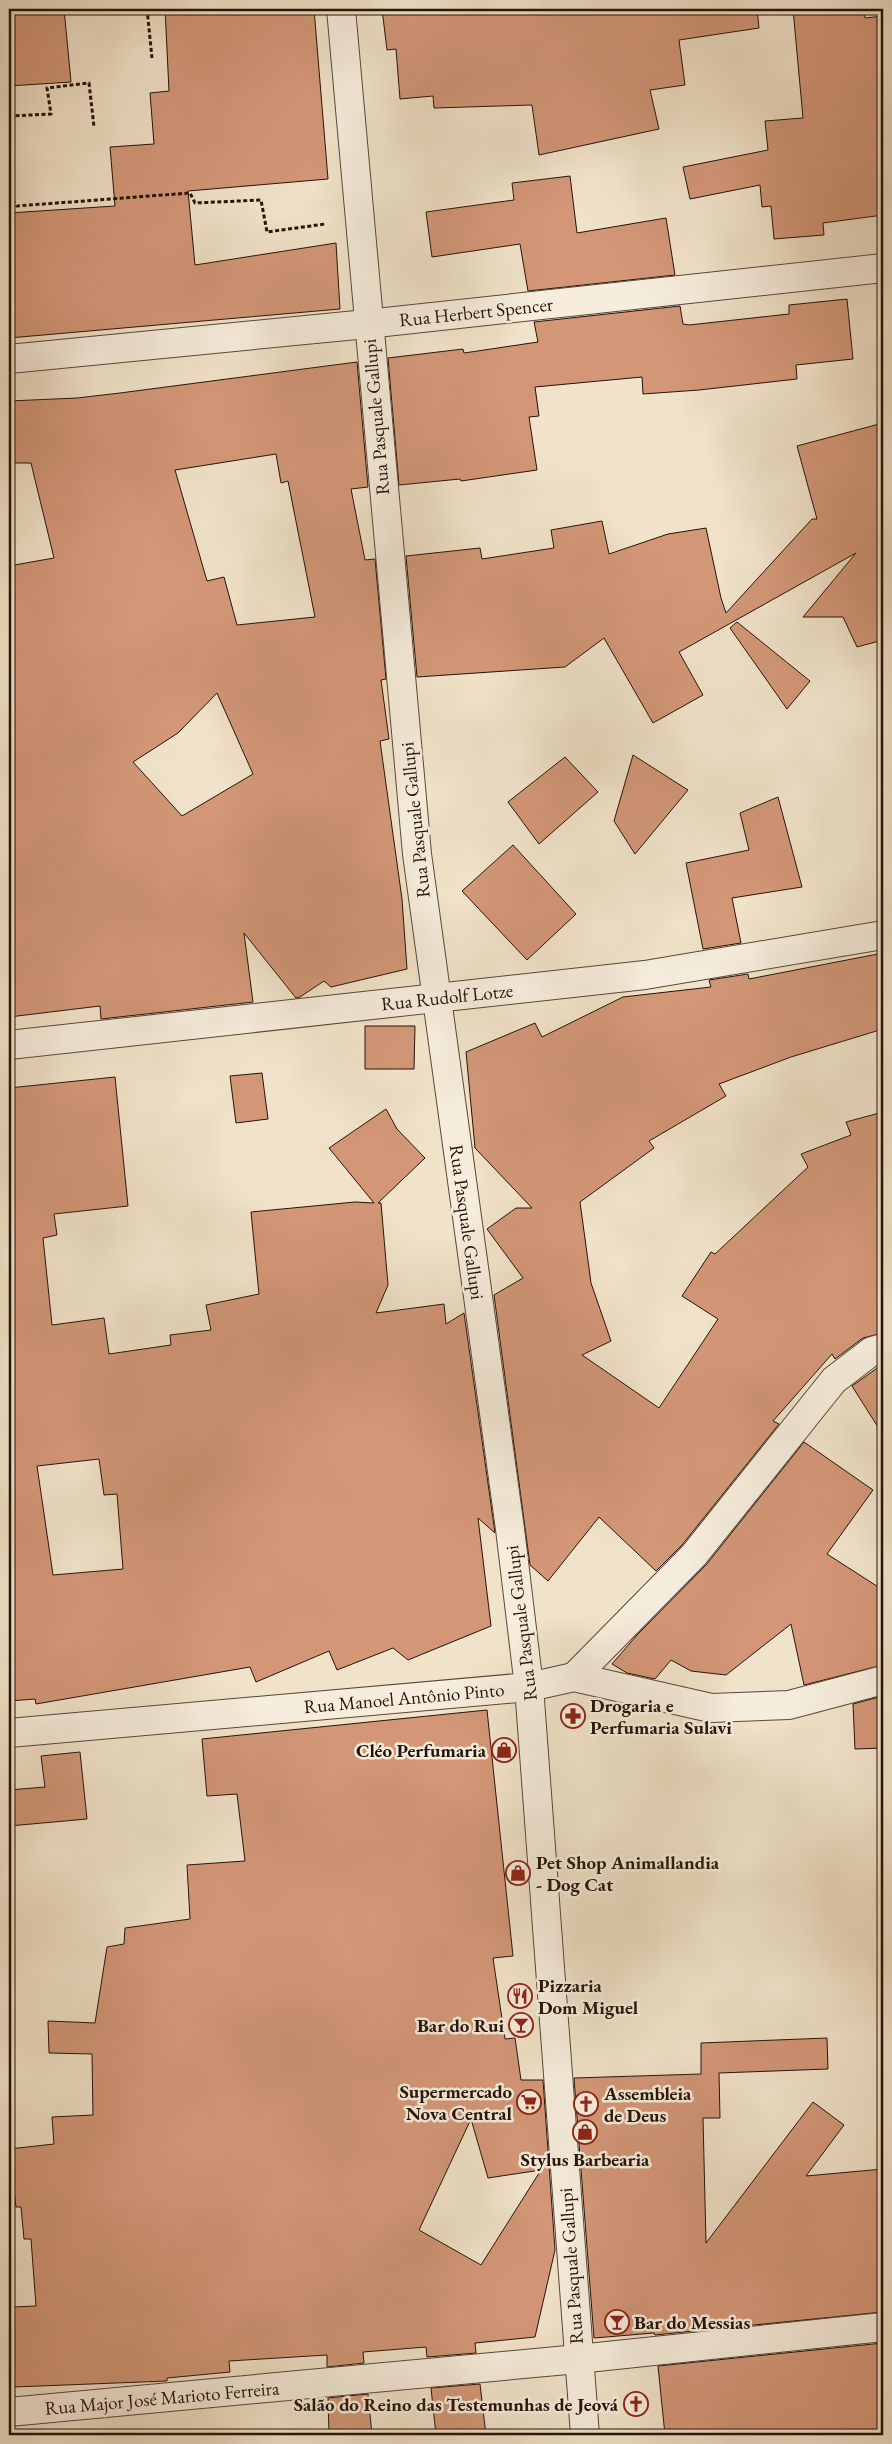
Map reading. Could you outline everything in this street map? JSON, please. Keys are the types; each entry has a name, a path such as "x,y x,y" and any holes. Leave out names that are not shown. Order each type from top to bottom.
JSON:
{"street":[{"name":"Rua Pasquale Gallupi","path":"341,9 361,219 367,324 417,854 511,1538 529,1687 585,2435"},
{"name":"Rua Herbert Spencer","path":"9,359 367,324 883,268"},
{"name":"Rua Rudolf Lotze","path":"9,1045 645,975 883,935"},
{"path":"574,1677 694,1555 834,1380 872,1351 883,1348"},
{"name":"Rua Manoel Antônio Pinto","path":"9,1733 529,1687 574,1677 711,1708 788,1704 883,1680"},
{"name":"Rua Major José Marioto Ferreira","path":"9,2412 578,2359 883,2327"}],"path":[{"path":"147,9 152,58"},
{"path":"9,116 51,114 47,88 89,83 94,127"},
{"path":"9,142 11,198 17,206 190,193 195,203 261,200 267,232 361,219"}],"building":[{"path":"9,9 64,9 71,82 9,86"},
{"path":"165,9 314,9 328,179 188,191 195,265 336,243 340,309 9,338 9,213 115,206 110,147 154,144 150,93 169,91"},
{"path":"382,9 757,9 759,28 679,40 685,85 650,90 659,129 539,155 532,105 434,108 433,96 400,99 396,49 387,50"},
{"path":"793,9 864,9 865,18 883,16 883,90 878,91 883,134 883,215 823,223 824,235 774,239 771,206 762,207 760,185 690,199 683,167 768,150 765,121 803,118"},
{"path":"570,176 577,233 666,218 675,275 528,291 520,244 432,257 426,212 514,200 512,183"},
{"path":"847,299 853,359 796,365 797,379 699,390 643,394 642,377 535,387 539,416 529,417 537,470 461,481 460,479 399,485 388,358 463,349 464,353 538,342 534,322 680,306 683,324 689,325 789,314 789,305"},
{"path":"357,362 368,487 351,489 365,560 375,559 386,679 381,680 389,739 380,741 402,899 407,969 331,987 324,981 296,998 244,933 253,1002 101,1019 100,1006 9,1017 9,566 54,558 31,463 9,463 9,401 77,398","holes":["276,454 281,483 288,481 315,617 237,625 224,577 207,581 175,470","217,693 253,774 182,816 133,762 178,733"]},
{"path":"883,423 883,640 857,647 843,617 803,617 856,553 679,652 703,695 653,723 604,638 565,667 417,677 406,556 480,548 482,559 554,548 551,530 602,521 609,554 668,534 706,528 726,613 812,519 817,519 797,446"},
{"path":"737,622 810,681 787,709 730,628"},
{"path":"633,755 688,790 635,854 614,821"},
{"path":"565,757 598,792 539,844 508,802"},
{"path":"778,797 802,887 732,898 741,943 703,949 686,863 749,850 740,813"},
{"path":"513,845 576,914 527,960 462,891"},
{"path":"883,953 883,1029 791,1057 719,1084 726,1096 649,1141 654,1148 580,1202 591,1283 611,1341 582,1355 659,1408 718,1319 682,1296 711,1252 715,1254 808,1167 801,1154 851,1135 846,1122 883,1112 883,1333 863,1338 835,1359 832,1354 773,1421 779,1424 682,1545 656,1571 599,1517 548,1581 530,1565 494,1295 523,1278 487,1229 516,1208 532,1208 475,1148 466,1052 535,1023 542,1037 623,997 711,987 709,980 748,974 749,979"},
{"path":"365,1026 415,1026 414,1069 365,1069"},
{"path":"262,1073 268,1119 236,1123 230,1076"},
{"path":"115,1077 128,1206 54,1214 57,1235 43,1238 52,1325 104,1318 109,1354 171,1345 170,1335 211,1330 206,1305 259,1294 251,1212 355,1202 374,1203 329,1148 386,1109 397,1129 425,1158 378,1203 381,1203 388,1285 376,1313 444,1304 446,1324 464,1313 495,1533 478,1518 491,1626 408,1660 393,1648 337,1670 329,1651 256,1682 250,1667 36,1704 35,1699 9,1701 9,1088","holes":["99,1459 104,1495 117,1494 123,1569 53,1575 37,1466"]},
{"path":"883,1364 883,1435 852,1386"},
{"path":"804,1442 873,1490 827,1554 883,1590 883,1665 804,1685 791,1624 726,1675 691,1671 671,1660 655,1679 627,1673 612,1664 637,1635 706,1565"},
{"path":"883,1696 883,1748 855,1749 853,1704"},
{"path":"487,1710 513,1956 493,1958 505,2039 515,2038 521,2080 543,2080 555,2250 535,2337 475,2343 476,2353 427,2357 426,2347 363,2352 364,2363 327,2367 327,2355 229,2361 230,2372 167,2378 167,2381 14,2387 13,2307 36,2306 31,2239 24,2239 21,2207 16,2207 13,2183 9,2183 9,2149 54,2144 52,2117 93,2115 92,2054 49,2053 48,2021 95,2023 107,1947 124,1944 125,1928 190,1919 187,1865 245,1861 237,1794 207,1796 202,1739","holes":["471,2119 488,2178 541,2170 481,2265 419,2230"]},
{"path":"80,1752 87,1819 9,1826 9,1790 45,1787 41,1756"},
{"path":"827,2038 828,2069 719,2073 720,2118 703,2118 706,2243 813,2102 844,2125 806,2176 883,2169 883,2312 655,2335 654,2333 594,2338 574,2078 701,2074 701,2043"},
{"path":"883,2343 883,2435 665,2435 658,2366"},
{"path":"480,2384 486,2435 436,2435 431,2388"},
{"path":"368,2394 372,2435 329,2435 328,2398"}],"place":[{"name":"Drogaria e Perfumaria Sulavi","path":"573,1716"},
{"name":"Cléo Perfumaria","path":"504,1750"},
{"name":"Pet Shop Animallandia - Dog Cat","path":"518,1873"},
{"name":"Pizzaria Dom Miguel","path":"520,1996"},
{"name":"Bar do Rui","path":"521,2025"},
{"name":"Supermercado Nova Central","path":"529,2102"},
{"name":"Assembleia de Deus","path":"586,2104"},
{"name":"Stylus Barbearia","path":"585,2132"},
{"name":"Bar do Messias","path":"617,2322"},
{"name":"Salão do Reino das Testemunhas de Jeová","path":"636,2404"}]}
